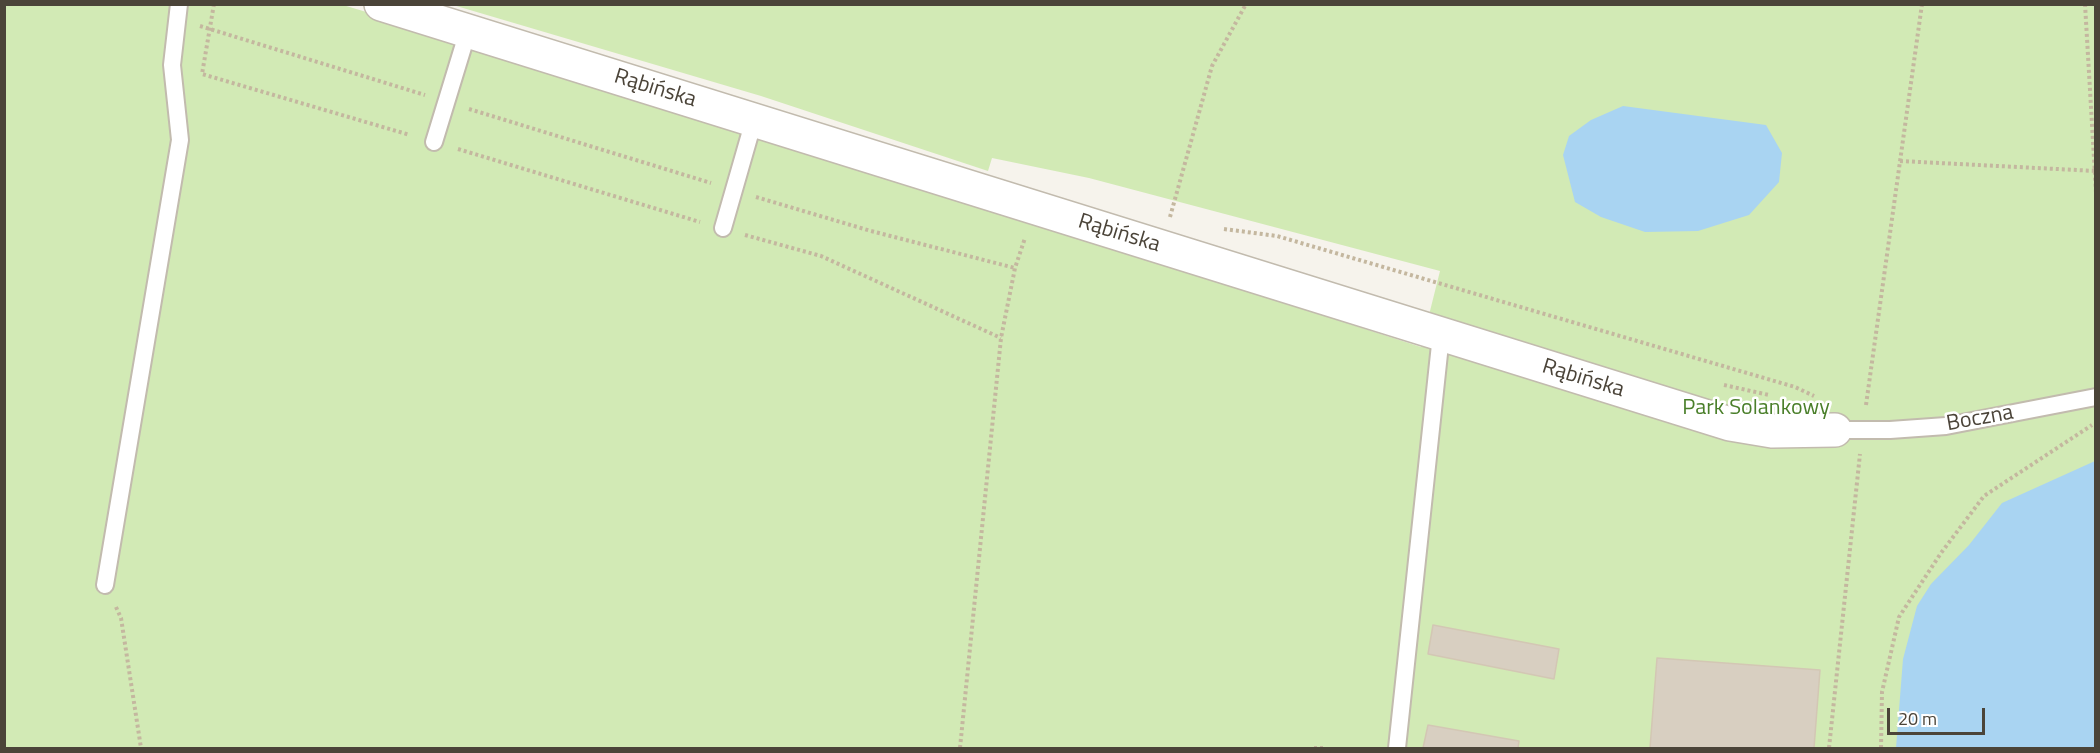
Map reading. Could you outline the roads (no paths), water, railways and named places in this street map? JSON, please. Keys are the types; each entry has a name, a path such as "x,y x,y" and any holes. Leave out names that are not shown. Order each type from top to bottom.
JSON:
{"street":[{"name":"Rąbińska","path":"381,4 1730,424 1772,431 1849,430"}],"lane":[{"path":"105,585 180,140 172,65 179,4"},
{"path":"434,142 468,31"},
{"path":"723,228 754,120"},
{"path":"1396,748 1441,335"},
{"name":"Boczna","path":"1849,430 1946,426 2096,397"}],"water":[{"path":"1623,106 1766,125 1782,153 1779,182 1749,215 1698,231 1645,232 1601,217 1575,202 1563,155 1569,136 1591,120"},
{"path":"2095,461 2095,748 1896,748 1903,659 1917,606 1931,584 1969,545 2002,503"}],"park label":[{"name":"Park Solankowy","path":"1756,409"}]}
